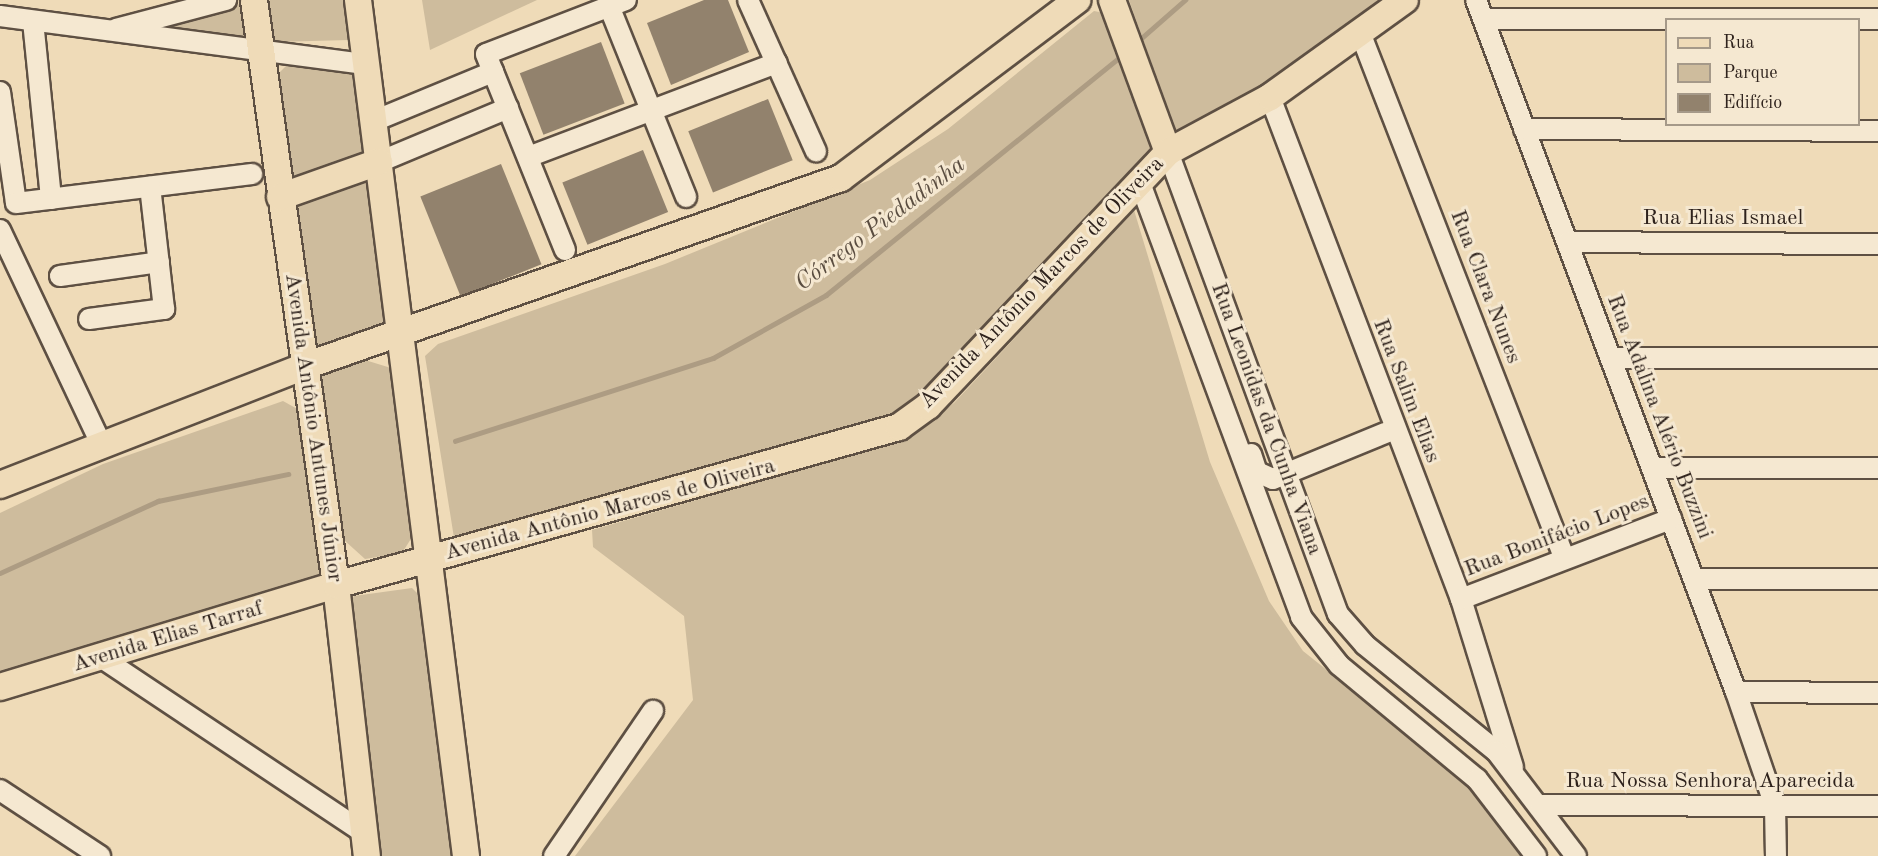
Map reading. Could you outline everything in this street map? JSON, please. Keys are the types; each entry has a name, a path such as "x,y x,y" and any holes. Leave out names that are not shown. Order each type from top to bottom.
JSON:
{"main road":[{"name":"Avenida Antônio Antunes Júnior","path":"254,0 336,585 365,845"},
{"path":"358,0 466,856"},
{"path":"0,485 100,442 304,366 841,178 1077,0"},
{"name":"Rua Leonidas da Cunha Viana","path":"1112,0 1165,143"},
{"name":"Avenida Antônio Marcos de Oliveira","path":"336,585 898,428 928,406 1140,183 1165,143 1270,97 1361,34 1405,0"},
{"path":"280,197 379,162"},
{"name":"Avenida Elias Tarraf","path":"0,687 102,658 336,585"}],"street":[{"path":"106,32 226,0"},
{"path":"748,0 816,151"},
{"name":"Rua Adalina Alério Buzzini","path":"1476,0 1654,468 1736,692 1775,806 1776,856"},
{"path":"566,250 486,54 617,3 650,110 686,197"},
{"path":"0,16 261,53 367,64"},
{"path":"1484,19 1665,19"},
{"path":"1860,19 1878,19"},
{"path":"33,21 51,199"},
{"name":"Rua Clara Nunes","path":"1361,34 1564,557"},
{"path":"528,157 777,63"},
{"path":"374,121 493,72"},
{"path":"0,92 16,203 252,174"},
{"name":"Rua Salim Elias","path":"1270,97 1461,599 1496,701 1515,773"},
{"path":"379,162 508,108"},
{"path":"1524,129 1878,131"},
{"name":"Rua Leonidas da Cunha Viana","path":"1165,143 1338,614 1365,645 1468,725 1515,773 1541,805 1576,856"},
{"name":"Rua Leonidas da Cunha Viana","path":"1140,183 1290,590 1320,647 1477,779 1536,856"},
{"path":"89,319 164,309 150,187"},
{"path":"0,230 100,442"},
{"name":"Rua Elias Ismael","path":"1568,242 1878,244"},
{"path":"60,276 159,262"},
{"path":"1612,358 1878,358"},
{"path":"1227,418 1242,430 1257,472 1269,480 1395,429"},
{"path":"1654,468 1878,468"},
{"name":"Rua Bonifácio Lopes","path":"1461,599 1564,557 1671,519"},
{"path":"1695,579 1878,579"},
{"path":"102,658 365,845"},
{"path":"1736,692 1878,693"},
{"path":"1468,725 1490,713 1496,701"},
{"path":"554,856 653,711"},
{"path":"0,790 100,856"},
{"name":"Rua Nossa Senhora Aparecida","path":"1541,805 1878,806"}],"green space":[{"path":"263,0 344,0 349,40 274,42 267,34"},
{"path":"422,0 537,0 430,50"},
{"path":"1129,0 1396,0 1314,61 1187,133 1176,133"},
{"path":"248,2 254,46 134,30"},
{"path":"1094,11 1104,13 1160,151 921,401 873,428 455,544 425,356 438,344 665,264 870,180 948,129"},
{"path":"287,65 361,74 368,147 361,160 310,180 288,180 277,75"},
{"path":"369,175 386,332 316,349 292,217 296,205"},
{"path":"1134,210 1210,462 1269,601 1303,651 1476,789 1524,856 575,856 693,700 684,616 593,547 592,530 902,441 954,403"},
{"path":"365,360 391,368 414,534 402,553 365,559 344,540 319,390 323,373"},
{"path":"283,401 301,411 321,581 0,676 0,513 103,464"},
{"path":"412,588 424,600 455,856 376,856 346,612 354,596"}],"building":[{"path":"704,0 728,0 749,52 671,85 647,23"},
{"path":"601,42 625,104 543,135 520,73"},
{"path":"768,99 793,160 713,192 688,131"},
{"path":"643,150 668,212 587,245 562,183"},
{"path":"501,164 541,264 461,297 420,197"}],"waterway":[{"name":"Córrego Piedadinha","path":"1137,42 1185,0"},
{"name":"Córrego Piedadinha","path":"455,441 713,358 826,295 1122,55"},
{"name":"Córrego Piedadinha","path":"0,573 158,501 288,474"}]}
